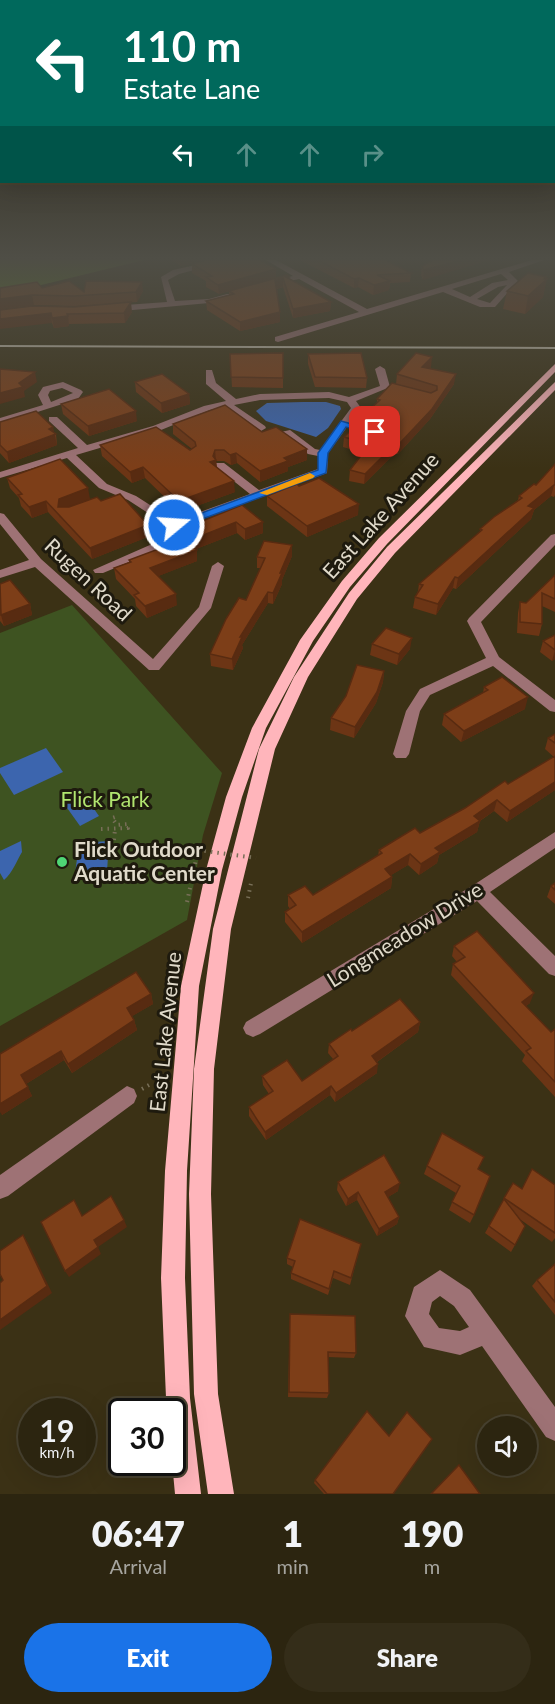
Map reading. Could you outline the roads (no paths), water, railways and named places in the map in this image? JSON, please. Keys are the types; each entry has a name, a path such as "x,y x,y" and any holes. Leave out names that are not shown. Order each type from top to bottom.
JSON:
{"main road":[{"name":"East Lake Avenue","path":"188,1494 178,1398 173,1278 176,1159 190,986 214,870 234,797 264,719 307,640 346,584 383,541 555,367"},
{"name":"East Lake Avenue","path":"221,1494 206,1394 200,1194 204,1070 222,929 267,749 301,677 353,596 391,550 555,385"}],"street":[{"path":"278,339 308,330"},
{"path":"380,369 385,387"},
{"path":"209,372 212,384 230,403 261,428"},
{"path":"0,475 69,453 160,432 207,408 230,403 260,397 329,395 350,400 385,387 396,390"},
{"path":"99,570 164,543 174,525 323,471 323,454 349,425 356,408 350,400"},
{"path":"0,421 48,406"},
{"path":"53,419 85,449"},
{"path":"286,432 312,452 323,454"},
{"path":"69,453 103,486 132,498 174,525"},
{"path":"220,465 258,495"},
{"path":"108,500 120,493"},
{"name":"Rugen Road","path":"0,516 37,562 154,667 205,608 218,566"},
{"path":"555,539 474,621 494,660 555,707"},
{"path":"0,574 37,562"},
{"path":"401,754 412,711 425,692 494,660"},
{"name":"Longmeadow Drive","path":"253,1028 478,891 555,839"},
{"path":"478,891 555,968"},
{"path":"0,1188 127,1096"},
{"path":"487,1332 555,1428"}],"water":[{"path":"326,402 340,406 341,409 328,428 316,437 266,421 256,411 267,403"},
{"path":"46,748 63,772 14,795 0,773 0,768"},
{"path":"80,789 99,816 80,826 60,798"},
{"path":"21,841 22,852 4,880 0,873 0,851"},
{"path":"109,841 107,872 75,874 79,843"}],"railway":[{"path":"0,346 555,348"}],"place":[{"name":"Flick Outdoor Aquatic Center","path":"62,862"}],"park label":[{"name":"Flick Park","path":"105,800"}]}
